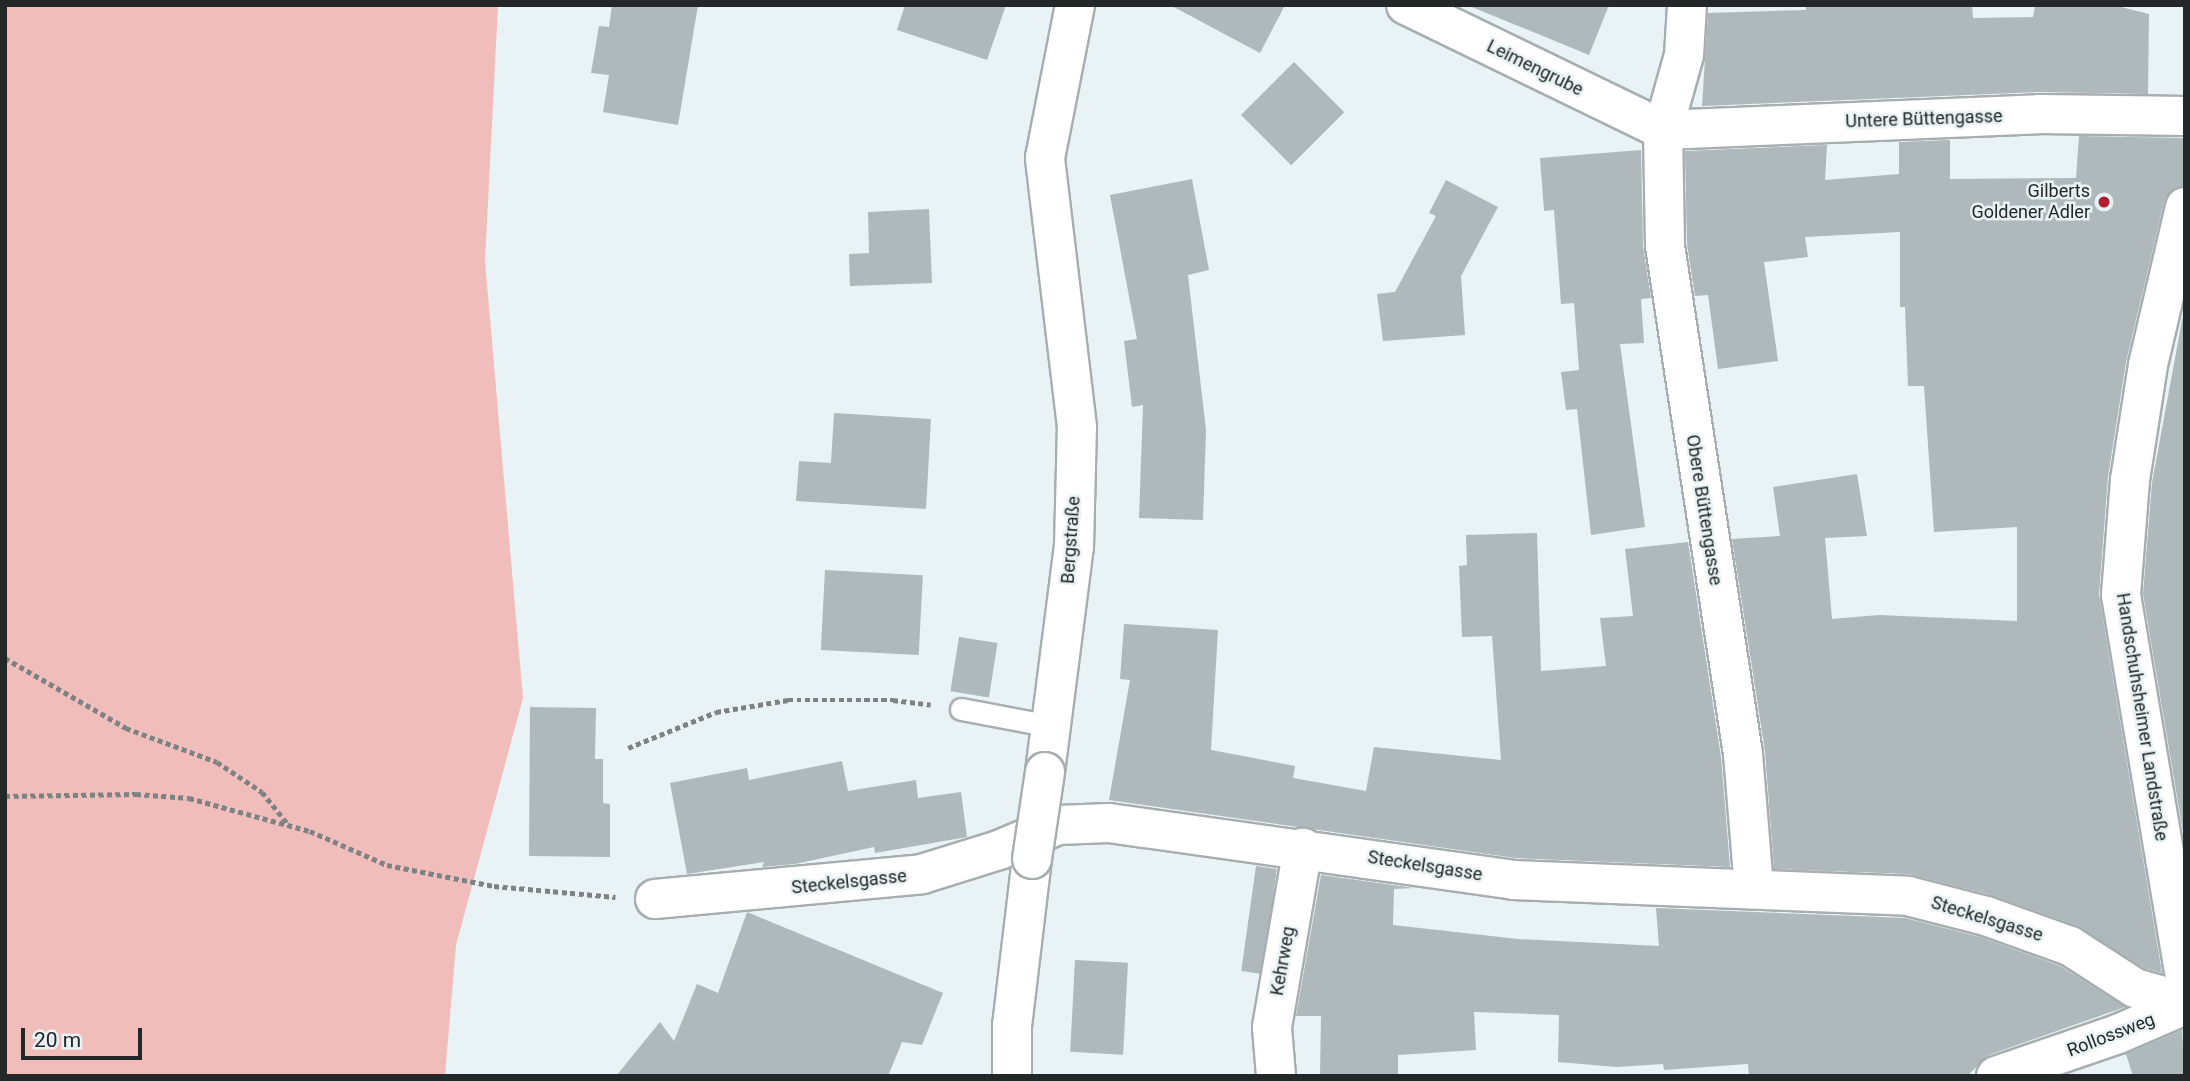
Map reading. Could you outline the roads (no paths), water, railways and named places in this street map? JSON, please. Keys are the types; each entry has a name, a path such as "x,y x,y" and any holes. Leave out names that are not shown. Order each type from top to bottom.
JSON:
{"street":[{"name":"Bergstraße","path":"1012,1076 1012,1026 1074,547 1077,427 1045,158 1075,5"},
{"name":"Leimengrube","path":"1406,5 1663,130"},
{"name":"Obere Büttengasse","path":"1688,5 1685,55 1663,130 1665,246 1743,754 1754,888"},
{"name":"Untere Büttengasse","path":"1663,130 2039,114 2185,116"},
{"name":"Handschuhsheimer Landstraße","path":"2185,207 2148,365 2130,480 2121,595 2185,979"},
{"name":"Steckelsgasse","path":"655,899 922,874 1058,825 1079,822 1303,848 1513,880 1883,892 1974,912 2070,946 2135,988 2185,1004"},
{"name":"Kehrweg","path":"1276,1076 1272,1027 1303,848"},
{"name":"Rollossweg","path":"1996,1076 2118,1034 2185,1004"}],"lane":[{"path":"961,709 1051,726"}],"place":[{"name":"Gilberts Goldener Adler","path":"2104,202"}]}
